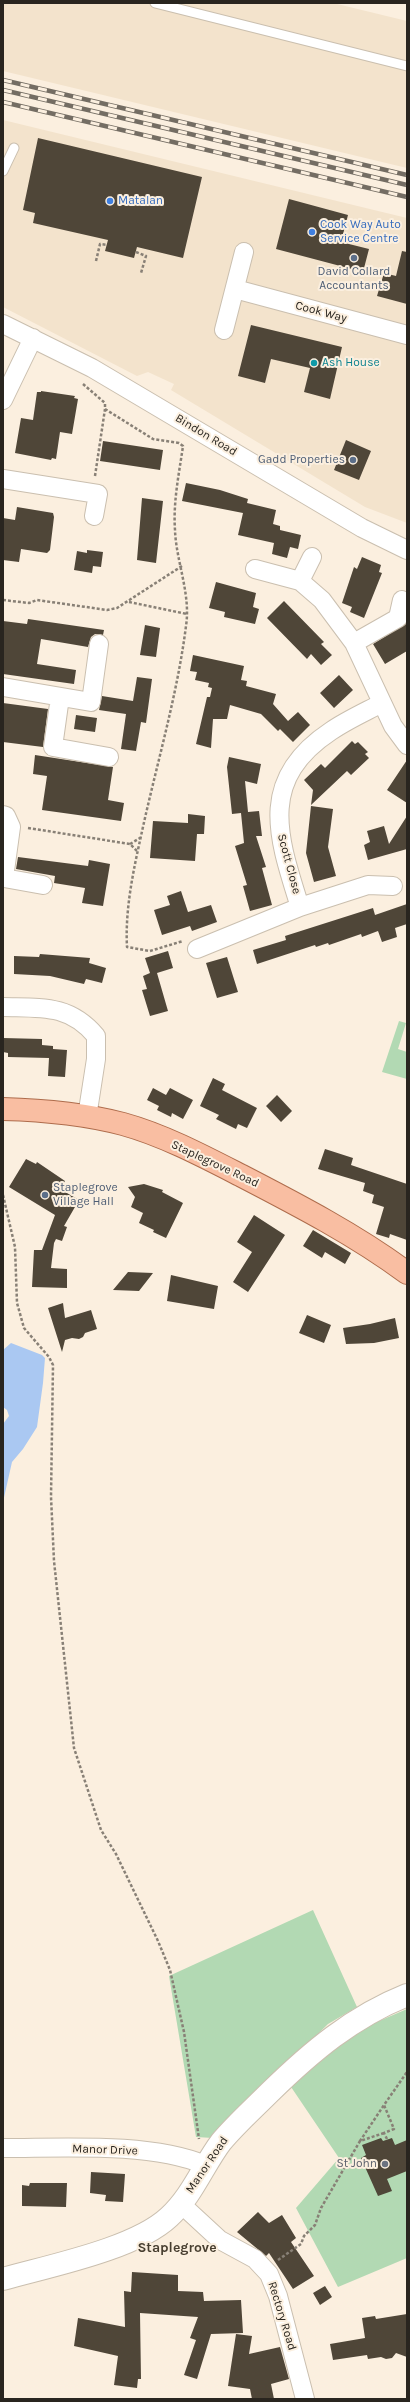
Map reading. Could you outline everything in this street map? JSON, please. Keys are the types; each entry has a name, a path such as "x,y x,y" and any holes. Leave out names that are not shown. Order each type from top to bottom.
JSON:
{"main road":[{"name":"Staplegrove Road","path":"3,1109 87,1117 122,1124 149,1133 207,1158 301,1206 407,1273"}],"street":[{"path":"224,330 244,252"},
{"name":"Cook Way","path":"235,289 407,335"},
{"name":"Bindon Road","path":"3,324 92,368 362,528 407,550"},
{"path":"3,400 33,338"},
{"path":"3,479 98,494 94,516"},
{"path":"300,581 312,557"},
{"path":"255,569 300,581 322,600 354,643 393,726 407,745"},
{"path":"354,643 398,618 402,600"},
{"path":"3,687 91,702 99,644"},
{"path":"60,697 53,747 109,757"},
{"name":"Scott Close","path":"300,907 284,857 279,831 279,804 283,784 293,767 310,746 331,730 382,703"},
{"path":"7,821 4,878 43,885"},
{"name":"Scott Close","path":"197,949 300,907 368,885 393,886"},
{"path":"3,1007 54,1009 71,1015 85,1024 96,1036 96,1059 87,1117"},
{"name":"Manor Road","path":"3,2279 135,2239 169,2217 180,2204 206,2164 240,2120 326,2041 363,2015 407,1995"},
{"name":"Manor Drive","path":"3,2148 148,2151 184,2157 206,2164"},
{"name":"Rectory Road","path":"180,2204 220,2240 256,2259 265,2270 278,2296 305,2399"}],"lane":[{"path":"155,3 407,66"},
{"path":"3,171 14,148"}],"path":[{"path":"96,261 100,244 107,246"},
{"path":"136,252 146,256 141,273"},
{"path":"93,493 105,409"},
{"path":"183,446 175,505 175,532 182,566 187,614 181,657 137,851 127,916 127,947 150,951 183,941 197,949"},
{"path":"3,600 29,603 37,600 107,610 117,608 128,602 182,566"},
{"path":"128,602 187,614"},
{"path":"7,821 33,828 130,844 137,851"},
{"path":"130,844 141,837"},
{"path":"3,1195 15,1247 17,1302 24,1328 49,1357 53,1365 51,1497 54,1561 74,1748 101,1830 116,1854 158,1941 170,1970 184,2032 200,2144 206,2164"},
{"path":"265,2270 301,2244 304,2236 315,2225 321,2208 360,2141 407,2072"},
{"path":"360,2141 394,2129 384,2105"},
{"path":"384,2133 387,2139"}],"shaded area":[{"path":"3,3 333,3 407,21 407,168 3,71"},
{"path":"3,120 407,218 407,523 365,507 171,390 174,384 148,372 137,376 3,307"}],"green space":[{"path":"399,1021 406,1023 398,1049 407,1052 407,1079 382,1072"},
{"path":"313,1910 357,2007 328,2024 213,2138 196,2137 169,1976"},
{"path":"407,2009 407,2258 338,2287 296,2208 339,2158 287,2081 349,2034"}],"water":[{"path":"11,1343 42,1355 45,1358 37,1427 23,1449 12,1462 3,1502 3,1424 9,1416 7,1410 3,1407 3,1350"}],"building":[{"name":"Matalan","path":"38,138 202,177 183,258 137,247 134,258 105,251 108,240 33,223 35,213 23,210"},
{"name":"Cook Way Auto Service Centre","path":"289,199 348,215 341,242 369,249 363,272 276,249"},
{"path":"402,251 407,252 407,304 377,296 384,273 396,276"},
{"name":"Ash House","path":"251,325 342,347 330,399 304,392 310,368 271,359 265,383 238,376"},
{"path":"41,391 75,396 74,398 78,399 72,434 60,432 56,459 52,458 51,460 15,453 21,418 33,420 37,392"},
{"name":"Gadd Properties","path":"346,440 371,451 359,480 334,470"},
{"path":"103,441 163,450 160,470 100,461"},
{"path":"186,483 220,490 248,499 247,503 276,510 273,524 280,526 280,530 301,535 298,549 290,547 287,558 272,554 274,543 238,535 243,513 182,501"},
{"path":"142,498 163,501 156,563 137,560"},
{"path":"17,507 53,513 54,517 50,550 47,553 21,549 19,562 3,560 3,518 15,520"},
{"path":"87,550 103,552 101,567 93,566 92,573 74,570 77,551 87,553"},
{"path":"362,557 381,565 379,572 382,573 364,618 350,612 352,607 342,603 354,567 357,569"},
{"path":"216,582 256,593 253,607 259,609 255,624 224,617 225,612 209,608"},
{"path":"284,601 324,642 321,644 332,655 321,665 311,654 307,659 267,618"},
{"path":"28,619 104,630 103,635 95,634 91,637 88,647 41,639 37,664 76,670 74,684 3,674 3,621 27,624"},
{"path":"407,623 407,651 385,664 373,644"},
{"path":"145,625 160,628 156,657 140,655"},
{"path":"193,655 244,666 241,680 247,681 246,686 276,694 273,704 288,721 298,712 310,725 293,742 280,729 278,731 261,714 230,705 227,719 213,719 211,748 196,744 207,697 210,697 212,688 208,687 209,683 195,680 197,672 190,671"},
{"path":"339,675 353,690 334,708 320,693"},
{"path":"137,677 152,679 146,723 141,722 136,751 121,749 126,714 99,710 102,696 133,701"},
{"path":"3,703 48,709 43,747 3,742"},
{"path":"76,715 97,718 95,732 74,729"},
{"path":"352,741 355,744 358,742 368,752 365,754 369,758 351,775 347,771 311,805 313,790 304,780 321,764 325,768"},
{"path":"35,755 113,767 108,800 124,803 121,821 42,810 47,776 33,774"},
{"path":"229,757 261,764 257,784 245,781 248,812 259,811 262,836 256,836 266,867 262,868 272,905 250,911 243,886 247,885 235,846 244,843 241,813 232,814 227,767"},
{"path":"407,760 407,803 387,790"},
{"path":"311,806 333,809 328,847 336,876 314,882 306,853"},
{"path":"188,814 205,816 204,834 197,834 195,861 150,858 153,821 188,823"},
{"path":"407,816 407,849 368,860 364,845 370,842 367,831 384,826 389,844"},
{"path":"18,857 88,866 89,860 110,864 103,906 82,903 85,888 54,883 55,876 16,869"},
{"path":"181,891 188,912 211,905 217,922 192,931 190,926 162,935 154,910 170,905 167,896"},
{"path":"407,904 407,924 395,928 397,937 382,942 378,931 362,937 361,934 329,945 328,943 316,947 315,945 257,964 253,950 286,940 285,936 373,908 375,915"},
{"path":"168,951 173,968 157,973 168,1011 150,1016 142,990 147,989 143,976 150,973 145,958"},
{"path":"40,954 90,958 89,963 106,968 102,983 86,979 84,984 50,976 14,974 14,956 39,957"},
{"path":"227,957 238,992 217,998 206,963"},
{"path":"3,1038 42,1039 42,1045 53,1046 53,1049 67,1050 65,1077 48,1076 49,1058 8,1057 8,1053 3,1052"},
{"path":"213,1078 225,1084 222,1090 257,1108 247,1128 238,1124 236,1129 216,1119 219,1115 200,1106"},
{"path":"153,1088 166,1095 170,1088 193,1100 183,1119 172,1113 171,1117 157,1110 159,1106 147,1100"},
{"path":"277,1095 292,1111 281,1122 266,1106"},
{"path":"325,1149 353,1158 351,1165 407,1184 407,1240 390,1234 389,1238 376,1234 384,1207 372,1203 374,1195 363,1191 365,1183 318,1169"},
{"path":"26,1159 36,1164 37,1162 65,1181 60,1189 79,1200 64,1226 67,1227 62,1241 56,1239 54,1243 51,1268 67,1269 67,1288 32,1287 34,1250 42,1250 55,1215 9,1187"},
{"path":"144,1184 163,1190 162,1192 183,1203 166,1238 139,1223 143,1213 131,1207 135,1197 128,1187"},
{"path":"254,1215 285,1235 248,1292 233,1282 252,1252 237,1242"},
{"path":"313,1230 351,1253 345,1264 325,1252 322,1258 303,1246"},
{"path":"128,1272 153,1273 139,1291 113,1290"},
{"path":"171,1275 218,1286 214,1309 167,1301"},
{"path":"63,1303 65,1318 91,1310 97,1329 85,1333 83,1337 79,1339 72,1338 65,1340 62,1352 48,1308"},
{"path":"307,1315 331,1325 324,1343 299,1333"},
{"path":"395,1318 399,1338 374,1343 346,1344 343,1328"},
{"name":"St John","path":"381,2138 383,2141 392,2138 395,2145 407,2140 407,2171 387,2179 392,2191 378,2196 361,2158 366,2155 362,2145"},
{"path":"91,2172 125,2174 123,2202 105,2201 106,2195 90,2193"},
{"path":"30,2183 67,2183 66,2207 22,2206 22,2185 29,2186"},
{"path":"258,2212 269,2223 282,2215 296,2238 291,2242 314,2276 293,2289 269,2253 266,2256 237,2232"},
{"path":"132,2272 178,2275 178,2291 203,2292 204,2301 241,2300 243,2333 211,2334 197,2379 184,2375 196,2340 190,2338 198,2317 140,2313 141,2379 138,2379 137,2388 114,2385 118,2356 74,2346 78,2318 125,2327 124,2291 131,2292"},
{"path":"325,2286 332,2297 320,2305 313,2293"},
{"path":"407,2314 407,2357 396,2353 392,2358 386,2359 381,2357 368,2359 367,2355 333,2360 330,2344 365,2338 362,2318 375,2316 376,2319"},
{"path":"236,2334 252,2336 249,2354 280,2347 289,2379 271,2384 274,2399 252,2399 250,2389 228,2386"}],"railway":[{"path":"3,80 407,175"},
{"path":"3,90 407,185"},
{"path":"3,102 407,197"}],"place":[{"name":"Matalan","path":"110,201"},
{"name":"Cook Way Auto Service Centre","path":"312,232"},
{"name":"David Collard Accountants","path":"354,258"},
{"name":"Ash House","path":"314,363"},
{"name":"Gadd Properties","path":"353,460"},
{"name":"Staplegrove Village Hall","path":"45,1195"},
{"name":"St John","path":"385,2164"}],"district":[{"name":"Staplegrove","path":"177,2248"}]}
